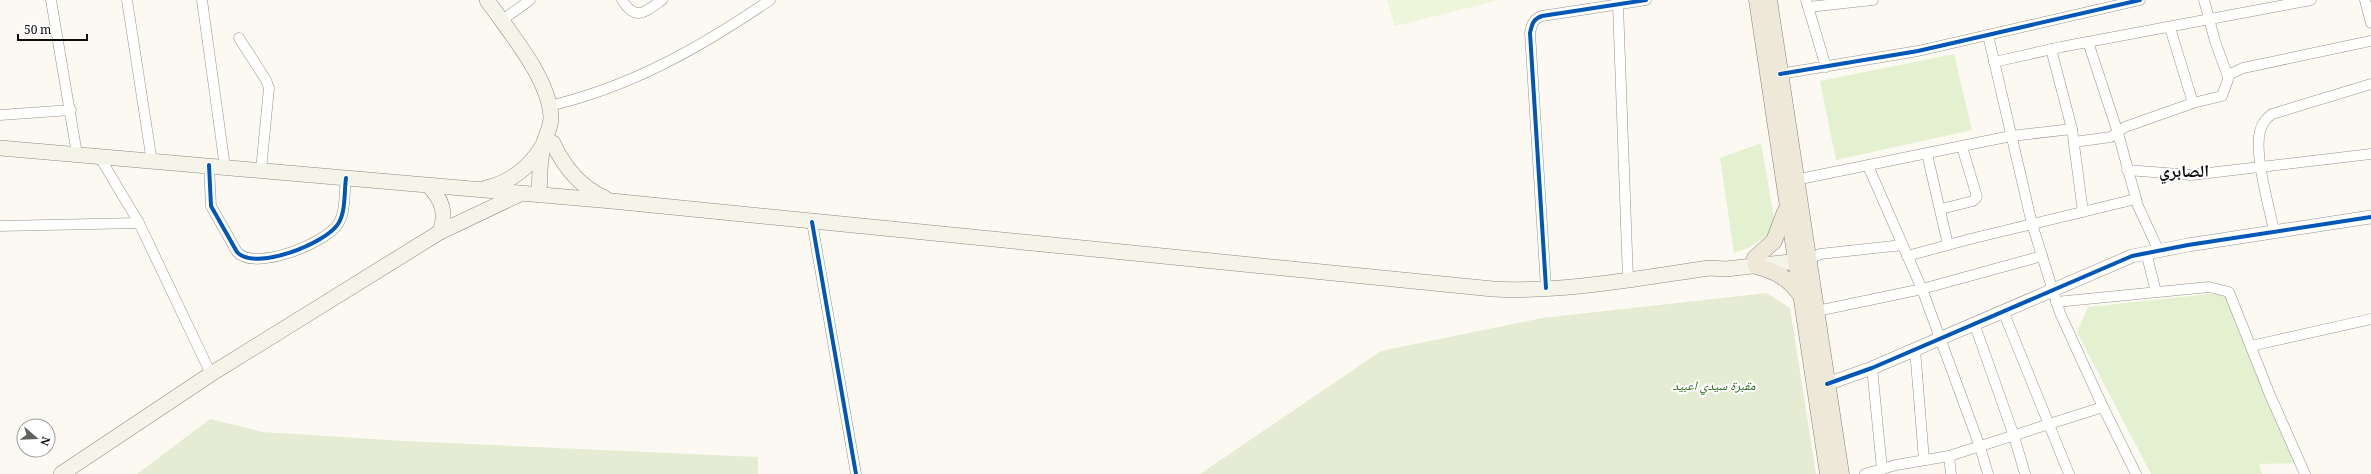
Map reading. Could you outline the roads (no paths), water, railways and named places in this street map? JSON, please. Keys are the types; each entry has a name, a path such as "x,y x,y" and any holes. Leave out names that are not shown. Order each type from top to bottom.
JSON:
{"main road":[{"path":"487,0 536,72 549,106 549,139 544,196"},
{"path":"1757,0 1787,206 1805,255 1802,298 1828,474"},
{"path":"1769,0 1805,255 1817,312 1841,474"},
{"path":"477,190 497,185 516,175 532,161 549,139"},
{"path":"549,139 564,164 581,182 612,201"},
{"path":"0,148 612,201 1493,289 1515,290 1546,288 1709,268 1726,269 1756,262 1805,255"},
{"path":"428,186 440,199 443,207 443,224 440,232"},
{"path":"61,474 211,374 440,232 521,194"},
{"path":"1756,262 1774,242 1783,222 1787,206"},
{"path":"1756,262 1777,272 1795,288 1802,298"}],"street":[{"path":"51,0 78,154"},
{"path":"127,0 152,162"},
{"path":"202,0 226,167"},
{"path":"501,21 530,0"},
{"path":"622,0 628,9 638,13 646,12 662,0"},
{"path":"549,106 593,94 649,73 683,55 770,0"},
{"path":"1546,288 1530,33 1532,25 1536,18 1542,16 1600,4 1618,5 1646,0"},
{"path":"1826,67 1807,3 1873,0"},
{"path":"1780,74 1918,51 2140,0"},
{"path":"2204,0 2208,20 2228,77"},
{"path":"1994,62 2051,49 2170,28 2311,0"},
{"path":"2365,0 2371,23"},
{"path":"1618,5 1628,279"},
{"path":"2170,28 2193,103"},
{"path":"1988,35 2032,224 2056,302 2103,407 2136,474"},
{"path":"239,38 266,80 269,88 261,170"},
{"path":"2074,142 2111,137 2125,127 2193,103 2222,96 2228,77 2235,70 2371,41"},
{"path":"2088,42 2118,133 2127,170 2152,251 2156,292"},
{"path":"2051,49 2072,129 2083,212"},
{"path":"2274,231 2261,166 2259,136 2263,123 2272,114 2369,87"},
{"path":"0,115 71,110"},
{"path":"1795,180 2011,136 2072,129"},
{"path":"1941,209 1973,201 1977,197 1962,147"},
{"path":"1927,154 1941,209 1948,245"},
{"path":"2127,170 2191,176 2261,166 2371,154"},
{"path":"99,156 139,224 211,374"},
{"path":"209,165 212,210 237,252 244,257 254,259 295,251 333,230 342,216 346,178"},
{"path":"1868,166 1922,289 1980,447 1988,474"},
{"path":"1907,256 2136,199"},
{"path":"1827,384 1872,368 2053,289 2152,251 2371,217"},
{"path":"812,222 856,474"},
{"path":"0,226 139,224"},
{"path":"1805,255 1902,245"},
{"path":"1817,312 1922,289 2042,256"},
{"path":"2056,302 2209,287 2229,292 2273,403 2305,474"},
{"path":"2003,311 2068,474"},
{"path":"2251,346 2371,319"},
{"path":"1974,323 2014,436 2025,474"},
{"path":"1915,349 1924,460"},
{"path":"1872,368 1882,469"},
{"path":"1865,474 1882,469 1897,470 1924,460 1949,456 2103,407"},
{"path":"1949,456 1951,474"}],"district":[{"name":"الصابري","path":"2184,173"}],"park label":[{"name":"مقبرة سيدي اعبيد","path":"1714,387"}]}
